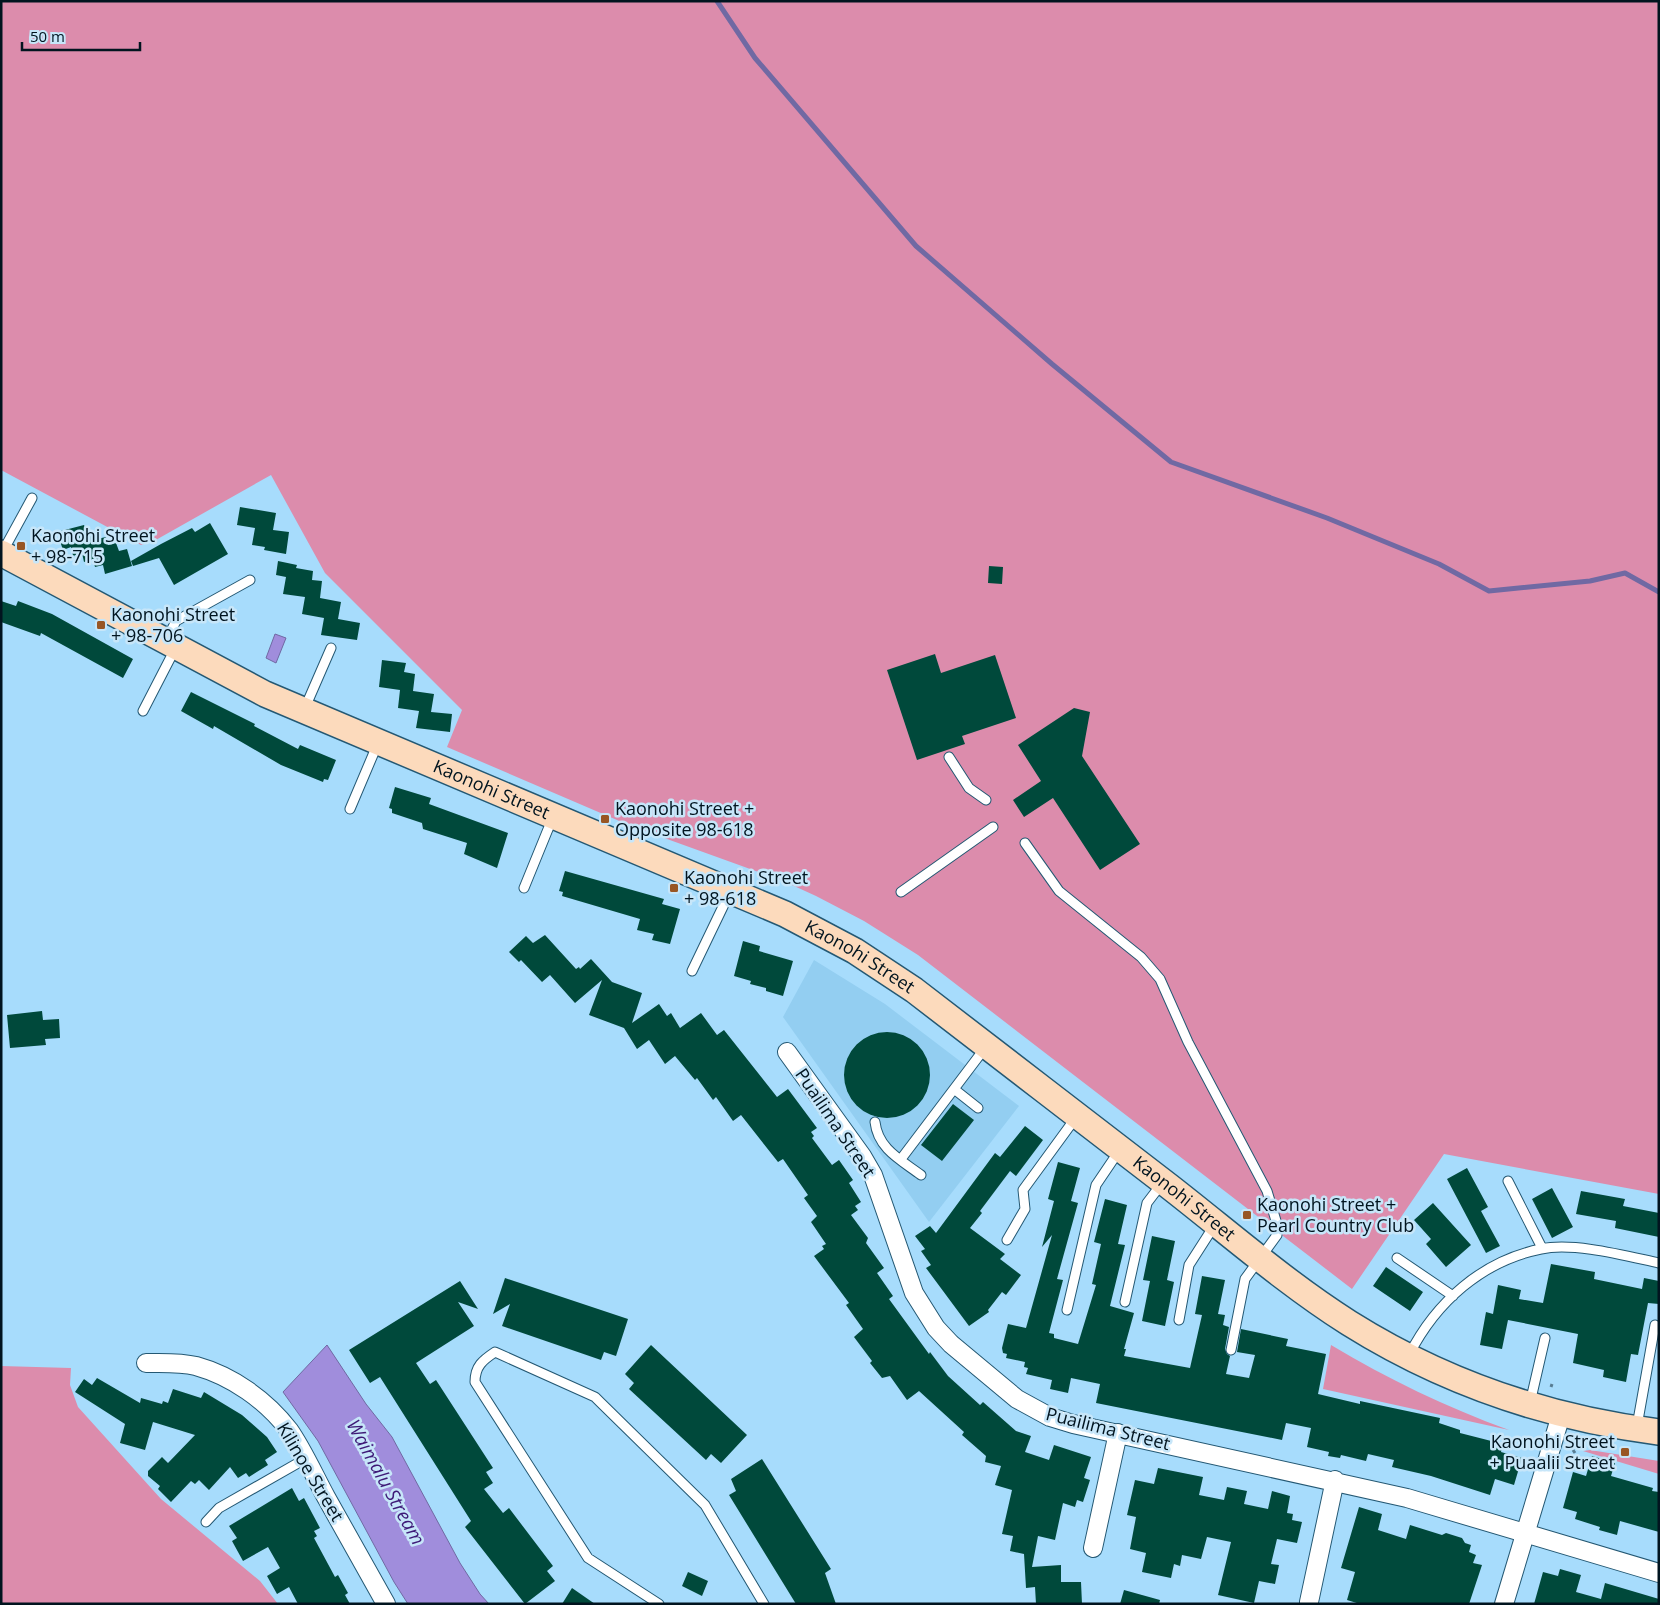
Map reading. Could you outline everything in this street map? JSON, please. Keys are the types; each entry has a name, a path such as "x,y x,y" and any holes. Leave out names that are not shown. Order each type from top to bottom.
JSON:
{"street":[{"name":"Kaonohi Street","path":"2,553 171,645 303,712 785,914 855,950 914,990 1261,1258 1348,1322 1408,1357 1473,1386 1561,1415 1648,1430"},
{"name":"Puailima Street","path":"787,1052 862,1156 873,1175 914,1293 936,1328 958,1350 1030,1408 1050,1417 1118,1434 1335,1480 1407,1498 1659,1573"},
{"name":"Kilinoe Street","path":"146,1363 195,1366 242,1387 277,1416 289,1431 305,1458 386,1604"},
{"path":"1504,1604 1561,1415"},
{"path":"1093,1548 1118,1434"},
{"path":"1309,1602 1335,1480"}],"lane":[{"path":"2,553 32,498"},
{"path":"142,711 171,645 176,621 250,580"},
{"path":"303,712 331,648"},
{"path":"350,809 378,743"},
{"path":"949,757 969,788 986,800"},
{"path":"524,888 553,816"},
{"path":"901,892 993,827"},
{"path":"1025,843 1059,891 1152,967 1160,979 1188,1042 1267,1192 1277,1224 1277,1235 1246,1279 1231,1350"},
{"path":"692,971 730,891"},
{"path":"901,1159 987,1046"},
{"path":"954,1089 978,1108"},
{"path":"1007,1240 1025,1208 1023,1190 1078,1116"},
{"path":"875,1122 880,1141 921,1175"},
{"path":"1067,1310 1096,1185 1121,1149"},
{"path":"1508,1181 1542,1248"},
{"path":"1125,1302 1147,1203 1163,1182"},
{"path":"1179,1320 1190,1265 1216,1223"},
{"path":"1408,1357 1421,1332 1435,1313 1453,1296 1484,1271 1542,1248 1593,1250 1659,1263"},
{"path":"1397,1258 1453,1296"},
{"path":"1648,1430 1656,1325"},
{"path":"1529,1406 1545,1338"},
{"path":"659,1604 588,1558 478,1386 475,1375 477,1368 486,1358 495,1352 595,1397 705,1505 764,1604"},
{"path":"206,1522 218,1508 305,1458"}],"shaded area":[{"path":"1,1 1659,1 1659,1194 1444,1154 1352,1289 918,955 864,921 781,880 631,826 447,747 462,710 325,573 271,475 154,541 141,545 1,470"},
{"path":"814,960 885,1004 1019,1106 929,1222 783,1017"},
{"path":"1331,1345 1418,1392 1509,1430 1323,1389"},
{"path":"1,1366 71,1368 70,1385 78,1407 161,1499 260,1581 278,1604 1,1604"},
{"path":"1590,1450 1659,1461 1659,1474 1583,1451"}],"water":[{"path":"275,634 286,638 276,663 266,658"},
{"name":"Waimalu Stream","path":"327,1345 366,1404 392,1437 460,1563 480,1594 489,1604 408,1604 394,1582 318,1441 283,1392"}],"building":[{"path":"240,507 276,513 273,530 289,532 286,554 264,550 265,547 252,545 255,528 237,525"},
{"path":"210,523 228,554 174,585 159,558 133,566 131,561 161,544 192,528 195,532"},
{"path":"84,525 87,533 95,531 97,539 106,537 108,545 116,543 119,551 127,549 132,566 105,574 103,565 95,567 93,559 84,562 82,553 73,556 71,547 63,550 57,532"},
{"path":"278,561 297,565 296,568 313,571 312,580 322,581 320,598 341,602 338,619 360,623 357,640 321,635 324,618 302,614 305,597 283,594 286,577 276,575"},
{"path":"989,566 1003,567 1002,584 988,583"},
{"path":"1,601 16,606 18,601 52,614 133,659 123,678 41,633 40,636 1,622"},
{"path":"935,654 941,673 995,655 1016,718 962,736 965,744 917,760 887,670"},
{"path":"382,660 406,663 404,672 415,674 413,691 434,694 431,712 452,714 450,732 416,728 419,711 398,708 400,690 379,687"},
{"path":"191,692 255,724 254,726 298,749 300,745 336,760 328,780 324,779 323,782 281,765 214,726 213,729 181,711"},
{"path":"1074,708 1090,712 1082,756 1140,844 1100,870 1053,798 1024,817 1013,800 1041,781 1018,745"},
{"path":"395,787 431,798 429,804 508,833 497,868 464,854 467,843 423,829 422,823 392,813 392,809 389,808"},
{"path":"565,871 664,899 662,904 680,909 670,944 652,940 654,934 637,930 640,919 562,896 563,892 559,891"},
{"path":"545,935 576,969 579,967 580,969 591,959 612,982 642,993 632,1023 659,1004 667,1016 671,1013 680,1028 701,1013 717,1035 724,1030 777,1097 788,1089 817,1128 811,1132 814,1136 812,1138 832,1165 839,1160 853,1180 849,1183 861,1202 855,1206 858,1210 851,1215 868,1238 866,1243 884,1268 877,1273 893,1296 889,1299 929,1354 930,1352 948,1376 980,1405 983,1402 1016,1431 1031,1436 1025,1452 1049,1460 1054,1445 1091,1457 1084,1478 1090,1480 1083,1502 1077,1500 1075,1507 1063,1503 1055,1540 1038,1536 1032,1567 1061,1565 1061,1582 1081,1582 1082,1604 1036,1604 1035,1587 1026,1588 1024,1554 1010,1551 1013,1536 1002,1534 1012,1490 995,1485 1001,1466 985,1462 986,1456 962,1435 964,1432 919,1391 907,1400 890,1376 882,1378 870,1363 872,1361 854,1337 863,1329 846,1305 849,1303 814,1256 824,1249 822,1246 826,1244 811,1222 817,1216 804,1198 808,1195 783,1159 778,1162 741,1115 733,1121 716,1097 713,1100 697,1078 695,1080 675,1056 665,1064 649,1040 637,1049 624,1028 589,1015 602,980 575,1003 550,975 542,982 521,960 519,962 509,952 526,936 533,943"},
{"path":"743,941 760,946 759,951 793,961 783,996 766,991 766,988 750,984 751,981 734,976"},
{"path":"42,1011 43,1020 59,1019 60,1038 45,1039 46,1045 10,1048 7,1015"},
{"path":"887,1032 903,1036 917,1045 926,1059 930,1075 926,1091 917,1105 903,1114 887,1118 871,1114 857,1105 848,1091 844,1075 848,1059 857,1045 871,1036"},
{"path":"953,1104 974,1120 942,1161 921,1145"},
{"path":"1025,1126 1043,1140 1016,1176 1010,1171 980,1211 982,1213 970,1228 1005,1254 1000,1259 1021,1275 1006,1295 1002,1292 988,1310 989,1312 969,1326 926,1268 931,1265 921,1251 925,1249 915,1236 930,1226 936,1233 995,1153 1000,1157"},
{"path":"1058,1162 1080,1168 1071,1201 1078,1203 1057,1279 1063,1280 1049,1333 1054,1334 1054,1338 1078,1344 1096,1285 1092,1284 1101,1244 1094,1242 1105,1199 1127,1205 1118,1244 1125,1245 1110,1306 1134,1313 1124,1349 1126,1349 1124,1356 1190,1368 1202,1315 1195,1314 1202,1276 1225,1280 1218,1314 1225,1315 1223,1325 1229,1327 1225,1349 1230,1356 1226,1374 1249,1378 1255,1355 1237,1352 1241,1329 1288,1339 1286,1346 1326,1354 1318,1394 1360,1404 1360,1401 1440,1418 1439,1423 1460,1430 1460,1433 1503,1444 1501,1452 1522,1458 1514,1485 1495,1479 1490,1495 1431,1476 1392,1467 1394,1460 1368,1454 1366,1461 1341,1455 1340,1458 1328,1456 1329,1452 1307,1447 1311,1428 1286,1423 1282,1440 1096,1403 1100,1384 1071,1378 1068,1393 1050,1389 1052,1380 1026,1374 1028,1368 1024,1367 1025,1362 1006,1358 1007,1354 1003,1353 1002,1348 1008,1324 1026,1328 1052,1235 1042,1247 1054,1201 1048,1199"},
{"path":"1467,1168 1488,1207 1481,1211 1500,1246 1486,1253 1447,1179"},
{"path":"1552,1188 1573,1227 1552,1238 1532,1199"},
{"path":"1581,1191 1625,1199 1623,1206 1659,1213 1659,1237 1615,1228 1616,1221 1576,1214"},
{"path":"1433,1203 1471,1245 1446,1267 1426,1244 1431,1239 1414,1220"},
{"path":"1152,1236 1175,1241 1167,1280 1174,1282 1165,1326 1142,1321 1150,1281 1143,1280"},
{"path":"1551,1264 1595,1272 1594,1279 1642,1289 1644,1278 1659,1281 1659,1304 1648,1303 1638,1355 1631,1354 1626,1382 1603,1377 1604,1370 1573,1363 1578,1334 1508,1320 1502,1349 1480,1345 1486,1312 1493,1314 1498,1285 1521,1290 1519,1299 1543,1303"},
{"path":"1386,1267 1423,1292 1410,1311 1373,1286"},
{"path":"505,1278 628,1319 616,1356 604,1352 601,1360 502,1326 510,1304 493,1314"},
{"path":"460,1281 478,1309 458,1302 474,1326 416,1363 430,1384 436,1380 493,1468 486,1472 493,1483 484,1489 503,1513 509,1508 553,1566 547,1571 555,1581 525,1604 465,1527 471,1521 380,1377 370,1383 349,1350"},
{"path":"651,1345 747,1435 721,1463 711,1454 706,1460 629,1389 634,1383 625,1374"},
{"path":"97,1378 140,1403 141,1398 162,1404 163,1401 168,1403 173,1389 201,1398 204,1392 242,1415 267,1437 277,1452 265,1460 268,1465 249,1477 246,1473 238,1478 230,1467 209,1490 199,1480 195,1484 191,1481 171,1502 158,1489 160,1486 148,1476 148,1471 162,1457 168,1463 195,1435 153,1422 145,1450 120,1443 125,1424 75,1392 84,1379 92,1385"},
{"path":"1592,1456 1615,1463 1611,1476 1653,1488 1652,1491 1659,1492 1659,1532 1620,1521 1617,1535 1599,1530 1600,1527 1575,1519 1577,1512 1563,1508 1573,1472 1586,1476"},
{"path":"762,1459 831,1569 825,1573 836,1604 796,1604 729,1495 736,1491 731,1479"},
{"path":"1158,1468 1203,1477 1199,1495 1224,1500 1227,1487 1247,1491 1244,1504 1268,1509 1272,1491 1290,1496 1287,1513 1293,1514 1292,1520 1302,1522 1297,1543 1277,1539 1271,1564 1279,1565 1275,1584 1259,1581 1254,1603 1218,1595 1231,1542 1207,1537 1201,1559 1182,1555 1180,1566 1174,1564 1171,1578 1142,1572 1146,1553 1130,1549 1136,1517 1127,1515 1135,1480 1154,1484"},
{"path":"292,1488 299,1501 304,1498 320,1528 314,1531 317,1536 314,1538 335,1577 338,1575 348,1593 345,1595 350,1604 298,1604 289,1587 277,1594 267,1576 280,1568 268,1547 243,1561 232,1541 237,1538 229,1526"},
{"path":"1359,1507 1382,1514 1378,1530 1406,1539 1410,1525 1442,1535 1446,1533 1462,1538 1465,1543 1471,1545 1469,1552 1476,1555 1473,1563 1482,1565 1469,1604 1360,1604 1347,1600 1355,1572 1341,1568"},
{"path":"1560,1569 1581,1575 1576,1592 1601,1599 1605,1583 1659,1599 1659,1604 1534,1604 1543,1572 1558,1576"},
{"path":"688,1572 708,1581 702,1596 682,1586"},
{"path":"572,1588 595,1604 562,1604"},
{"path":"1124,1590 1160,1600 1159,1604 1120,1604"}],"waterway":[{"path":"717,1 755,58 916,246 1052,364 1171,462 1327,518 1439,564 1489,591 1590,581 1625,573 1659,592"}],"place":[{"name":"Kaonohi Street + 98-715","path":"21,546"},
{"name":"Kaonohi Street + 98-706","path":"101,625"},
{"name":"Kaonohi Street + Opposite 98-618","path":"605,819"},
{"name":"Kaonohi Street + 98-618","path":"674,888"},
{"name":"Kaonohi Street + Pearl Country Club","path":"1247,1215"},
{"name":"Kaonohi Street + Puaalii Street","path":"1625,1452"}]}
